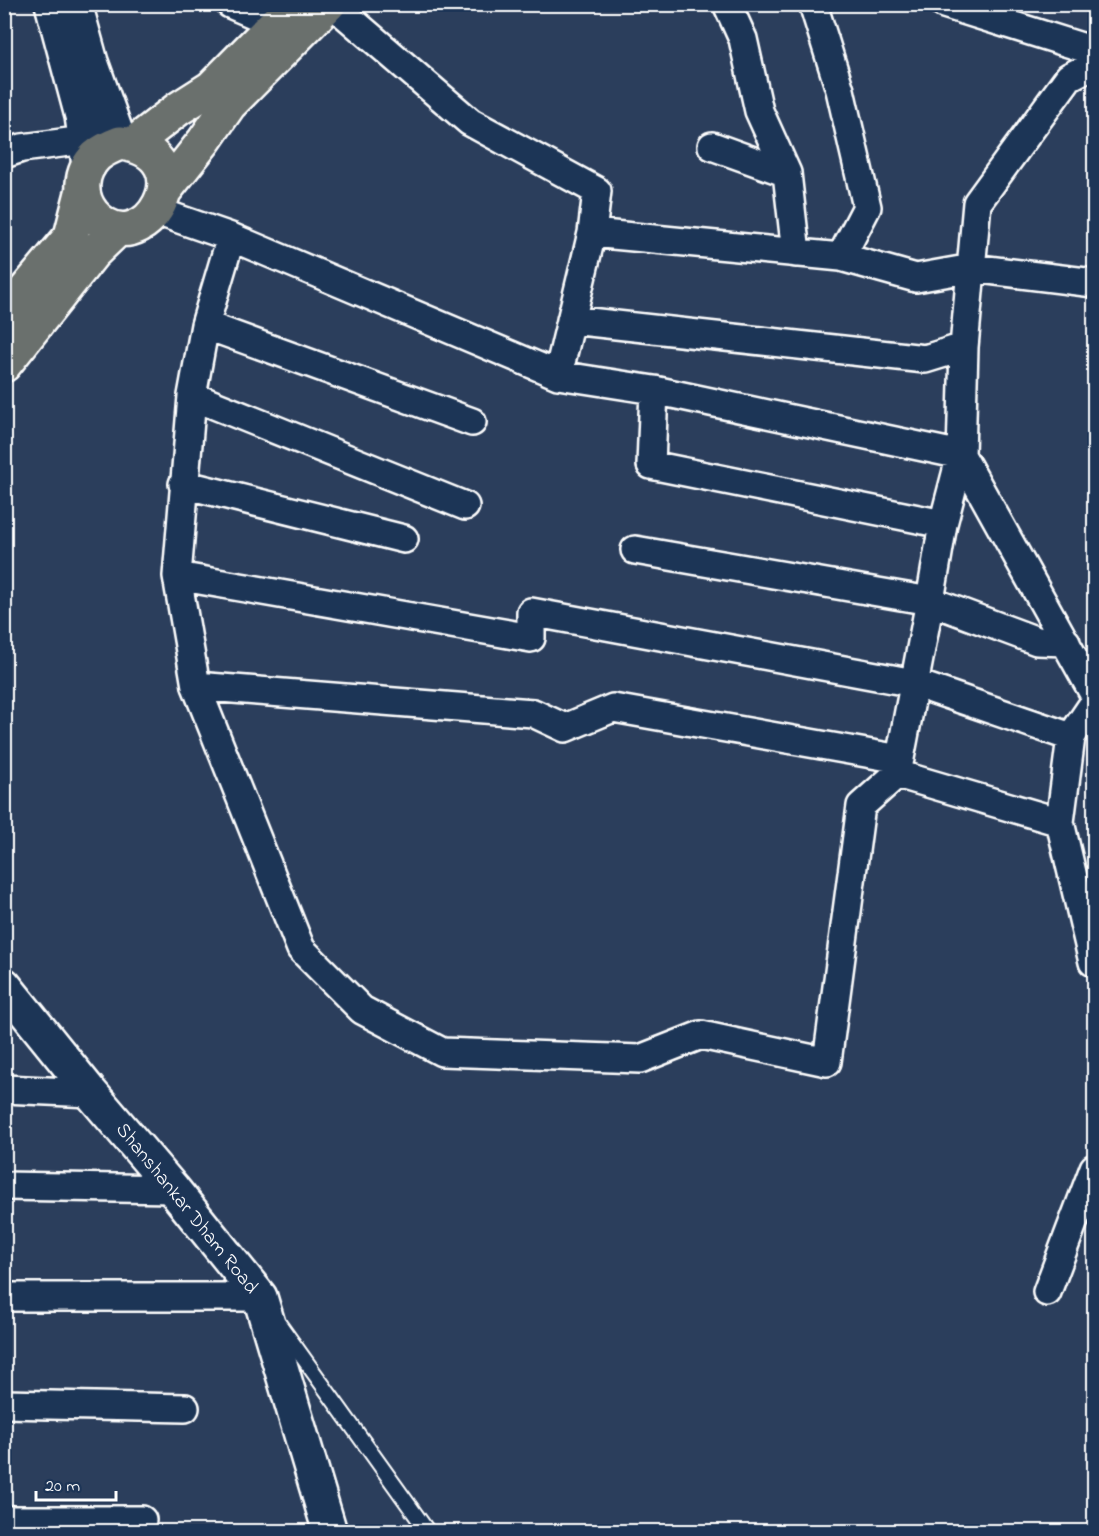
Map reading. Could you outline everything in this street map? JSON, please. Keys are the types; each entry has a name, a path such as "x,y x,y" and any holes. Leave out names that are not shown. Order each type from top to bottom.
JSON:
{"highway":[{"path":"89,144 97,155 127,143 211,88 294,4"},
{"path":"89,144 94,215 118,229 145,222 164,205 229,105 336,9"},
{"path":"127,143 154,157 161,167 164,205"},
{"path":"4,316 71,236 89,144"},
{"path":"4,365 93,253 118,229"}],"street":[{"path":"52,4 89,144"},
{"path":"75,4 91,62 89,144"},
{"path":"230,4 258,16"},
{"path":"727,4 743,39 759,111 787,173 796,253"},
{"path":"813,4 840,90 867,207 841,257"},
{"path":"944,4 1095,51"},
{"path":"336,9 470,122 597,191 592,233 558,375"},
{"path":"231,237 205,325 192,396 177,576 196,686 301,949 362,1010 442,1052 640,1059 701,1035 827,1062 861,806 898,767 943,524 961,455 964,347 977,203 1069,77 1095,64"},
{"path":"4,154 22,148 89,144"},
{"path":"712,146 787,173"},
{"path":"164,205 231,237 558,375 654,390 961,455 1095,694"},
{"path":"592,233 841,257 916,278 972,268 1095,283"},
{"path":"571,320 925,359 964,347"},
{"path":"205,325 472,422"},
{"path":"654,390 651,465 943,524"},
{"path":"192,396 465,506"},
{"path":"183,484 404,539"},
{"path":"635,550 930,601 1036,641 1066,642"},
{"path":"177,576 531,638 531,612 914,683 1071,736"},
{"path":"196,686 533,713 565,728 613,708 898,767 1060,822"},
{"path":"1093,962 1086,895 1060,822 1071,736 1095,703"},
{"name":"Shanshankar Dham Road","path":"4,986 260,1297 330,1532"},
{"path":"4,1089 90,1093"},
{"path":"1047,1292 1095,1168"},
{"path":"4,1186 172,1189"},
{"path":"4,1296 260,1297"},
{"path":"4,1404 185,1408"},
{"path":"4,1520 142,1520"}],"lane":[{"path":"260,1297 428,1532"}]}
